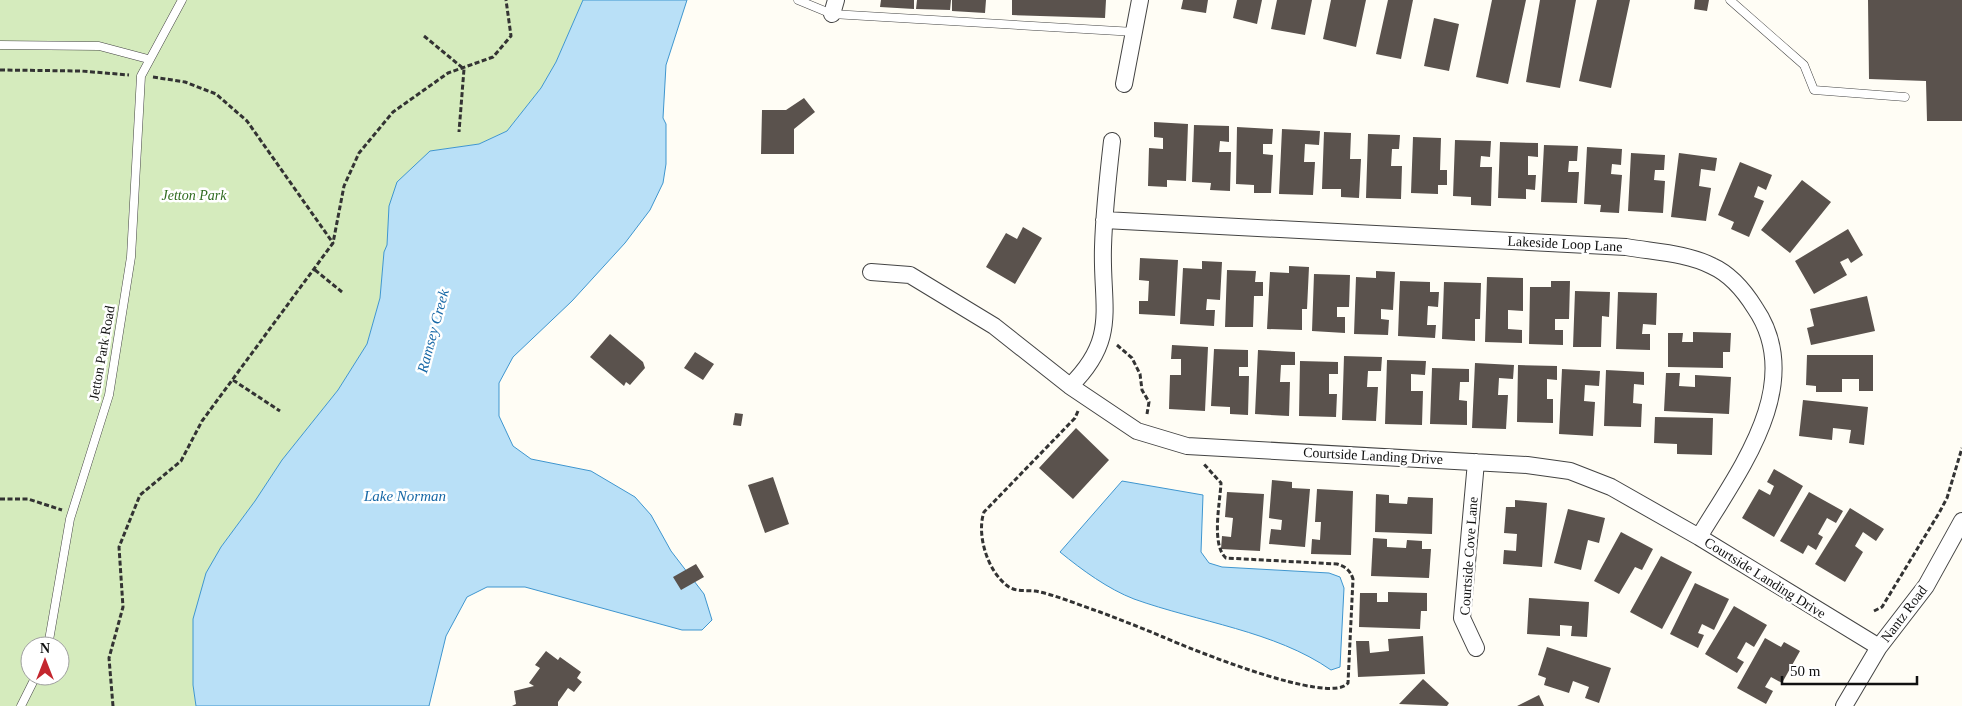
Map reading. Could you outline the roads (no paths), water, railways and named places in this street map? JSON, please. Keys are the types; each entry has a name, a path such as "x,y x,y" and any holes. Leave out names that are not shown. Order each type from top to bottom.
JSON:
{"street":[{"path":"1124,84 1140,0"},
{"path":"1070,386 1087,370 1098,350 1106,318 1102,249 1112,141"},
{"name":"Lakeside Loop Lane","path":"1104,220 1626,247 1676,255 1712,266 1744,290 1766,324 1773,357 1768,407 1759,434 1699,537"},
{"name":"Courtside Landing Drive","path":"870,272 910,276 994,326 1070,386 1136,431 1187,446 1527,465 1570,471 1611,487 1699,537 1879,647"},
{"name":"Courtside Cove Lane","path":"1476,462 1462,618 1476,648"},
{"name":"Nantz Road","path":"1844,706 1879,647 1926,586 1962,521"}],"lane":[{"name":"Jetton Park Road","path":"50,636 72,514 109,395 130,266 141,76 148,59 182,0"},
{"path":"798,0 834,7 1134,32"},
{"path":"1730,0 1804,65 1814,90 1906,97"},
{"path":"0,45 99,46 148,59"},
{"path":"21,706 31,686"}],"water":[{"name":"Lake Norman","path":"583,0 687,0 666,65 663,118 666,124 666,164 663,183 650,210 625,243 572,301 513,357 499,383 499,416 513,446 531,459 591,471 635,497 651,515 671,551 704,594 712,620 702,630 682,630 525,587 487,587 467,597 446,636 429,706 196,706 193,685 193,619 206,573 221,547 282,460 338,390 367,344 380,298 384,252 387,245 389,206 397,182 430,151 479,144 507,131 541,88 556,62"},
{"path":"1122,481 1203,495 1201,552 1209,563 1222,567 1329,573 1340,577 1344,588 1340,667 1331,670 1309,657 1261,636 1134,599 1115,590 1077,566 1060,552"}],"park label":[{"name":"Jetton Park","path":"194,195"}],"water label":[{"name":"Ramsey Creek","path":"433,331"}]}
